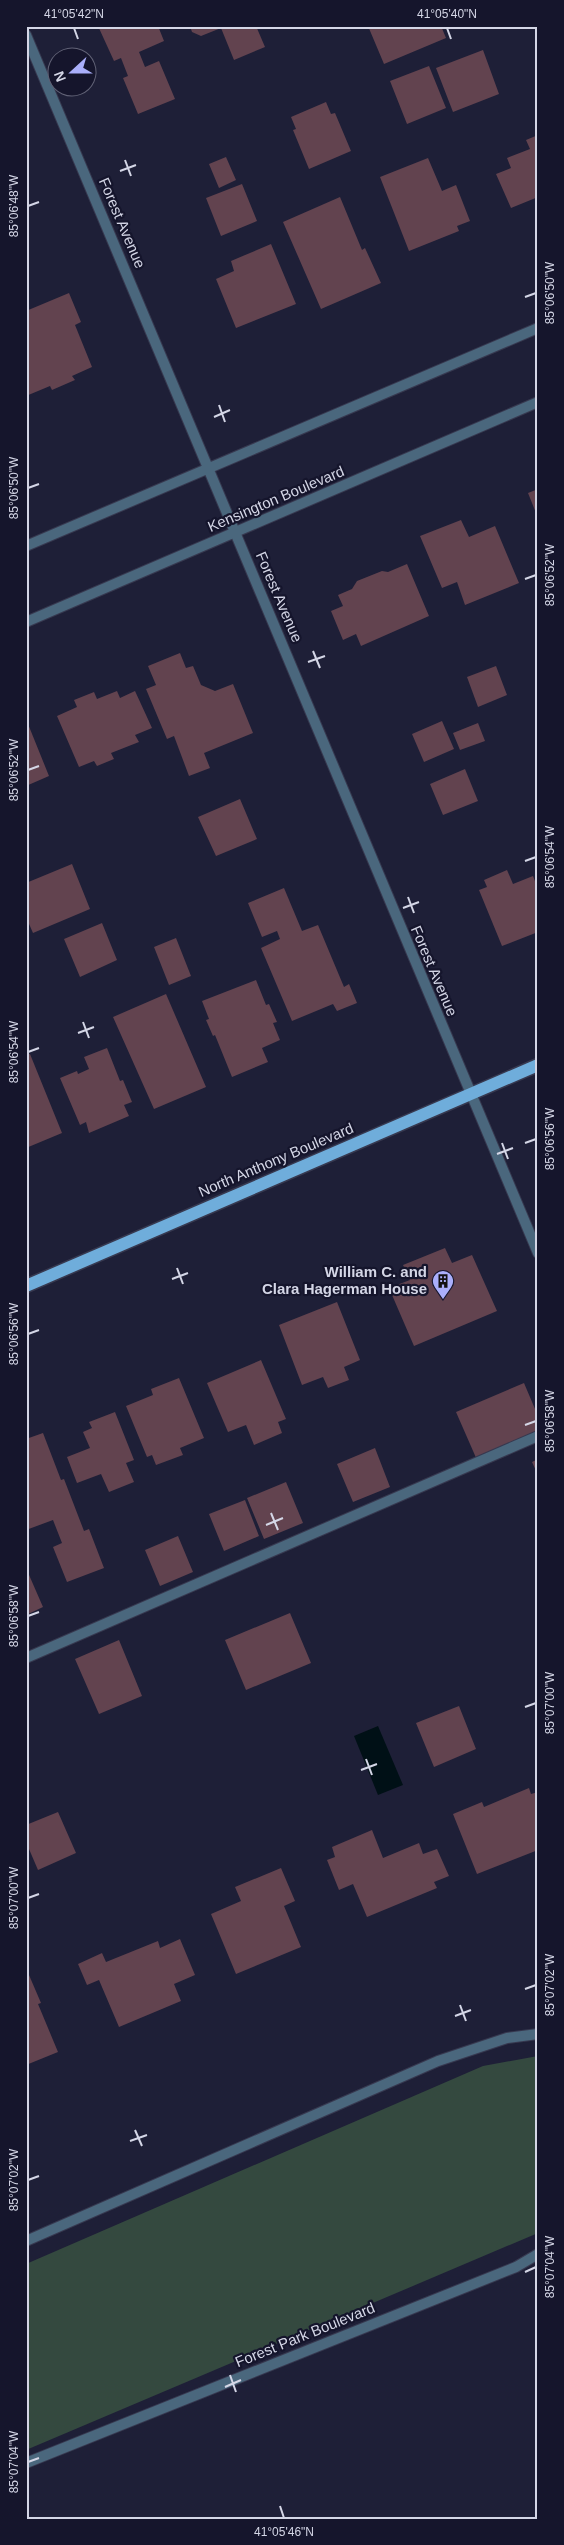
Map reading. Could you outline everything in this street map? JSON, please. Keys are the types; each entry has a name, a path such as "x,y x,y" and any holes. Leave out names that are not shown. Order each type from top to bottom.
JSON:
{"main road":[{"name":"North Anthony Boulevard","path":"26,1286 538,1065"}],"street":[{"name":"Forest Avenue","path":"26,35 538,1253"},
{"path":"26,546 538,328"},
{"name":"Kensington Boulevard","path":"26,622 538,402"},
{"path":"26,1658 538,1436"},
{"path":"26,2240 438,2061 507,2038 538,2034"},
{"name":"Forest Park Boulevard","path":"26,2463 516,2267 538,2254"}],"green space":[{"path":"538,2056 538,2233 26,2450 26,2264 483,2066"}],"shaded area":[{"path":"378,1726 403,1785 378,1795 354,1736"}],"building":[{"path":"98,26 158,26 164,41 139,52 145,67 159,61 175,99 138,114 123,78 128,76 121,58 114,61"},
{"path":"190,26 256,26 265,47 234,60 221,28 201,36 192,32"},
{"path":"368,26 441,26 446,38 384,64"},
{"path":"483,50 499,94 453,112 436,68"},
{"path":"429,66 446,108 407,124 390,81"},
{"path":"326,102 331,114 335,113 351,151 309,169 293,130 296,129 291,117"},
{"path":"538,135 538,197 511,208 496,174 511,168 507,158 530,149 526,140"},
{"path":"226,157 236,180 219,188 209,164"},
{"path":"428,158 442,191 456,185 470,221 457,226 459,231 409,251 380,177"},
{"path":"242,184 257,221 221,236 206,198"},
{"path":"340,197 362,250 365,248 381,283 321,309 283,222"},
{"path":"271,244 296,304 236,328 216,279 234,271 231,261"},
{"path":"69,293 81,322 75,325 92,367 72,376 75,380 52,390 50,386 26,396 26,311"},
{"path":"538,489 538,518 528,493"},
{"path":"461,520 469,537 495,526 519,583 465,605 457,582 442,588 420,536"},
{"path":"407,564 429,616 361,646 356,634 343,640 331,611 343,606 338,595 352,589 357,581"},
{"path":"180,653 186,668 193,666 201,685 215,691 233,684 253,733 204,753 210,768 189,776 174,736 167,739 146,689 156,685 148,666"},
{"path":"496,666 507,695 478,707 467,677"},
{"path":"117,691 120,698 135,691 152,728 135,735 139,742 111,753 114,759 97,766 94,761 79,767 57,716 77,707 74,700 94,692 97,699"},
{"path":"442,721 454,749 424,762 412,734"},
{"path":"478,723 485,741 460,750 453,733"},
{"path":"26,724 28,724 49,776 26,786"},
{"path":"465,769 478,801 443,815 430,784"},
{"path":"240,799 257,839 216,856 198,817"},
{"path":"72,864 90,909 33,933 26,917 26,883"},
{"path":"507,870 513,884 533,876 538,889 538,932 502,946 479,890 487,887 484,880"},
{"path":"284,888 302,931 318,925 344,987 349,984 357,1003 337,1011 333,1004 292,1021 261,948 280,939 277,931 262,937 248,903"},
{"path":"102,923 117,960 80,977 64,939"},
{"path":"176,938 191,976 169,985 154,947"},
{"path":"256,980 266,1005 269,1004 277,1022 273,1023 280,1040 262,1048 268,1062 232,1077 215,1035 213,1036 206,1020 209,1019 202,1001"},
{"path":"166,994 206,1087 154,1109 113,1017"},
{"path":"107,1048 120,1081 123,1080 132,1102 124,1105 129,1116 89,1133 86,1122 80,1125 60,1078 77,1071 78,1074 89,1069 84,1057"},
{"path":"30,1054 62,1133 26,1148 26,1055"},
{"name":"William C. and Clara Hagerman House","path":"445,1248 452,1263 472,1255 497,1311 414,1346 389,1288 410,1280 403,1265"},
{"path":"337,1302 360,1360 344,1367 349,1380 328,1388 323,1377 302,1385 279,1325"},
{"path":"261,1360 286,1419 278,1422 282,1433 254,1445 246,1425 228,1432 207,1383"},
{"path":"179,1378 204,1438 180,1448 183,1455 156,1465 152,1455 147,1457 126,1406 153,1395 151,1389"},
{"path":"524,1383 538,1416 538,1433 477,1460 456,1412"},
{"path":"115,1412 134,1460 126,1463 134,1482 109,1492 101,1474 77,1483 67,1457 90,1448 83,1432 92,1428 89,1422"},
{"path":"43,1433 61,1480 64,1479 84,1531 89,1529 104,1568 67,1582 53,1547 62,1543 53,1520 26,1530 26,1439"},
{"path":"375,1448 390,1487 353,1502 337,1464"},
{"path":"538,1459 538,1475 532,1462"},
{"path":"286,1482 303,1523 264,1539 247,1498"},
{"path":"245,1500 259,1536 224,1551 209,1514"},
{"path":"178,1536 193,1572 160,1586 145,1550"},
{"path":"26,1568 43,1607 26,1615"},
{"path":"290,1613 311,1663 246,1690 225,1640"},
{"path":"119,1640 142,1696 99,1714 75,1659"},
{"path":"459,1706 476,1749 434,1767 416,1723"},
{"path":"529,1788 531,1794 538,1792 538,1850 477,1874 453,1814 482,1802 484,1807"},
{"path":"58,1812 76,1853 38,1870 26,1842 26,1825"},
{"path":"372,1830 383,1858 419,1843 423,1854 437,1849 449,1876 434,1882 437,1888 367,1917 353,1884 339,1890 327,1860 335,1857 332,1847"},
{"path":"281,1868 295,1901 284,1906 301,1947 236,1974 211,1914 241,1901 235,1887"},
{"path":"180,1939 195,1975 174,1984 181,2001 119,2027 99,1980 87,1985 78,1964 102,1953 106,1962 158,1941 160,1948"},
{"path":"26,1968 41,2003 38,2004 58,2052 26,2065"}],"place":[{"name":"William C. and Clara Hagerman House","path":"443,1300"}]}
